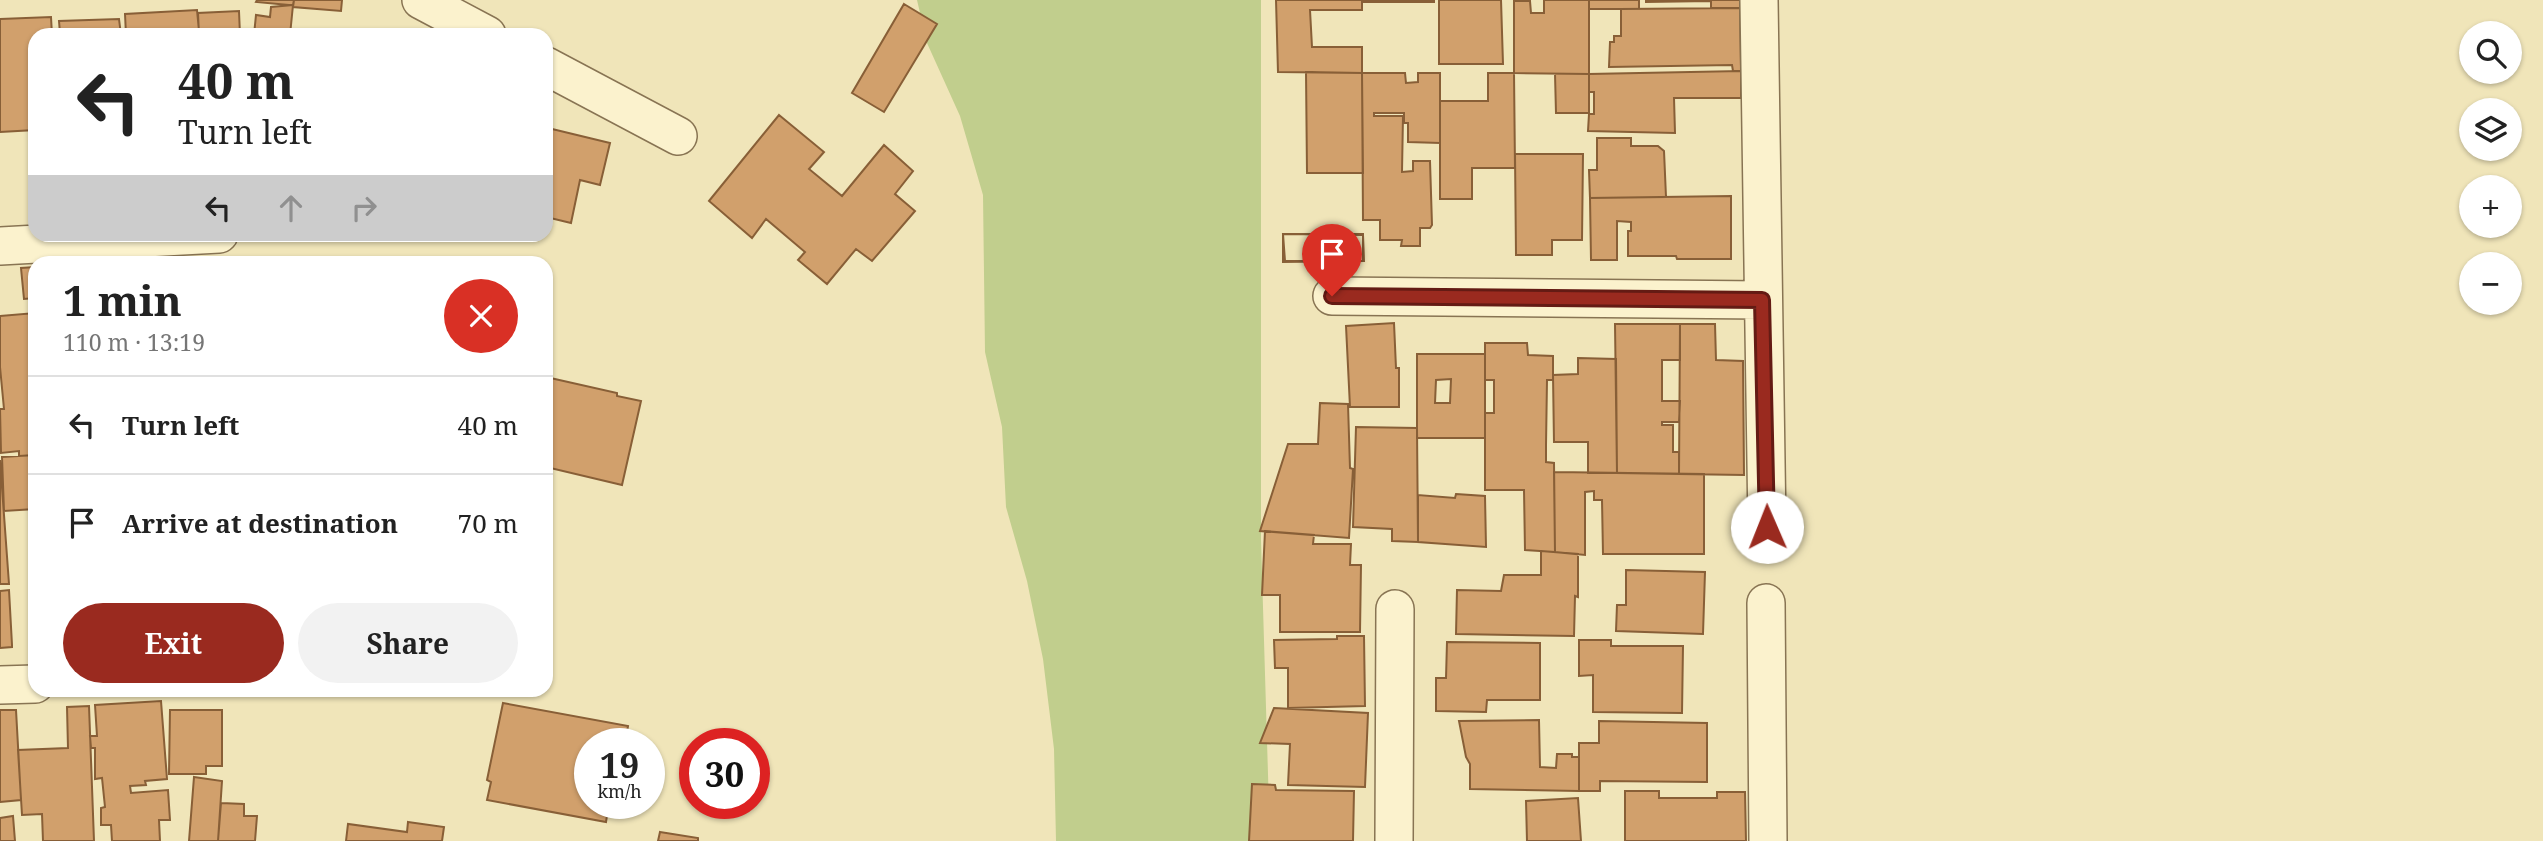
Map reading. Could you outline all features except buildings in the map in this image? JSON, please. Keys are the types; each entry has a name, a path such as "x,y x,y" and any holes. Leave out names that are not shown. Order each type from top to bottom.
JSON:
{"street":[{"path":"421,0 474,28"},
{"path":"1759,0 1767,527"},
{"path":"553,70 678,136"},
{"path":"0,246 73,242"},
{"path":"1332,296 1762,300"},
{"path":"1766,603 1768,841"},
{"path":"1394,841 1395,609"},
{"path":"0,685 28,684"}],"green space":[{"path":"917,0 1261,0 1261,540 1270,841 1056,841 1054,749 1043,659 1027,581 1006,507 1002,427 985,352 983,195 960,116 927,43"}],"route":[{"path":"1332,296 1762,300 1767,527"}]}
